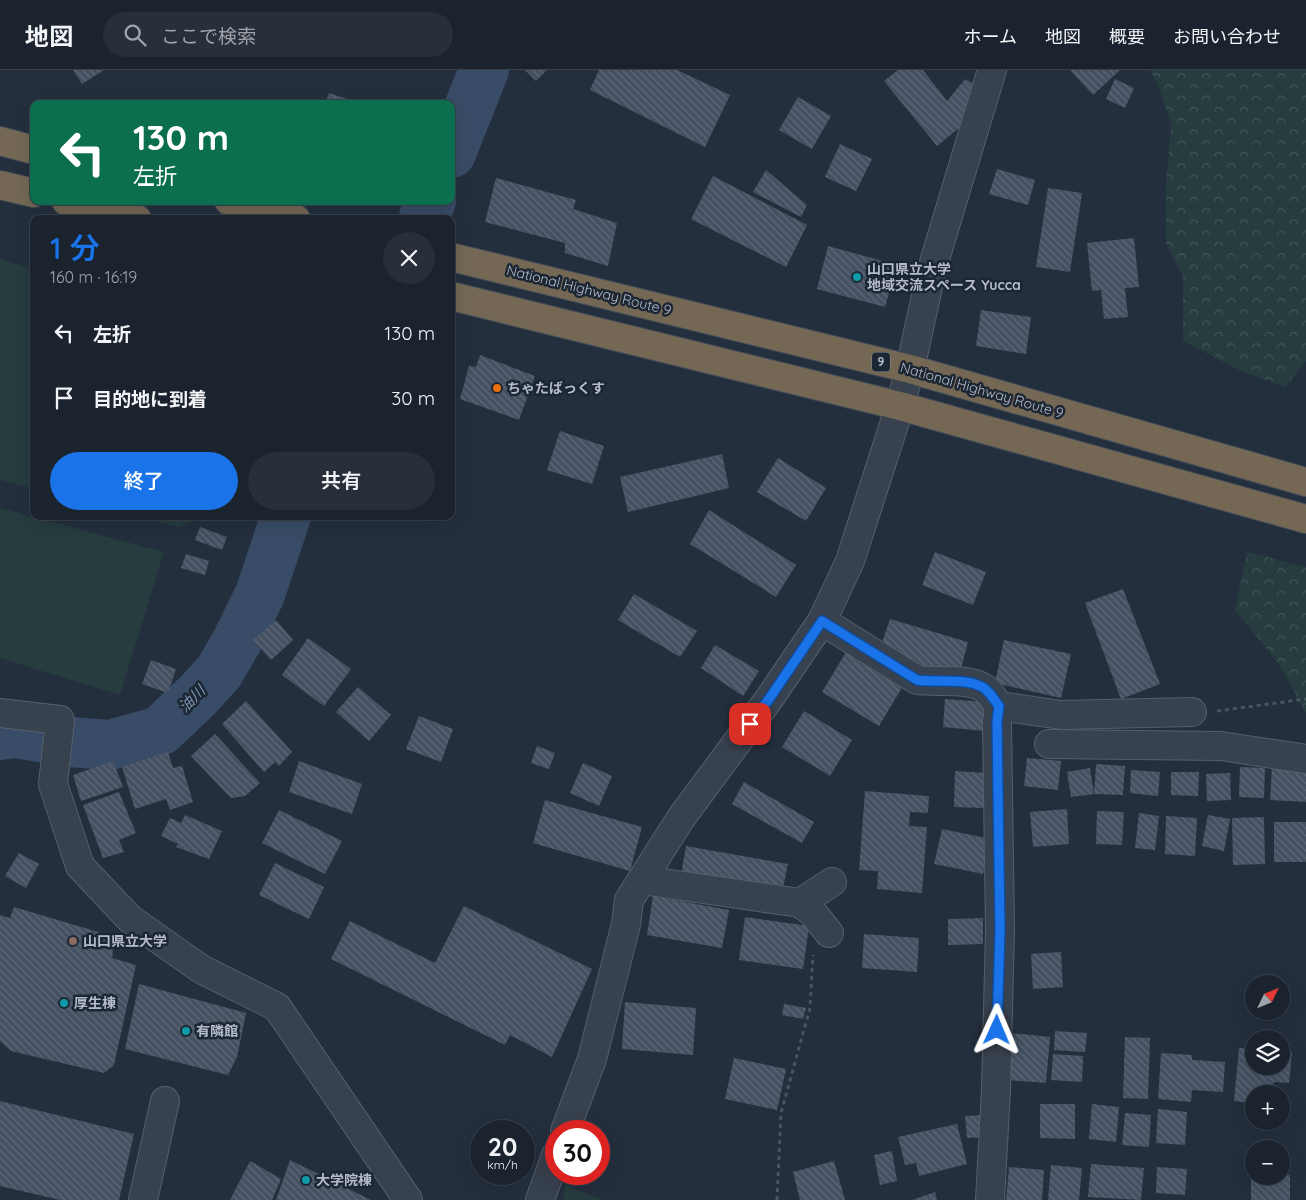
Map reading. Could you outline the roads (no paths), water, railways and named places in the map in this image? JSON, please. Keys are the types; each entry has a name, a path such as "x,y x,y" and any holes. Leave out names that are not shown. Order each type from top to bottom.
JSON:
{"highway":[{"path":"0,141 30,149"},
{"path":"0,185 30,192"},
{"path":"82,205 121,215"},
{"path":"244,205 281,215"},
{"name":"National Highway Route 9","path":"455,258 910,369 1306,482"},
{"path":"455,297 900,406 1306,519"}],"street":[{"path":"569,1120 592,1059 626,924 629,900 681,818 769,699 822,621 850,561 900,406 932,269 992,70"},
{"path":"822,621 917,680 933,682 962,681 985,688 999,706 1061,715 1192,712"},
{"path":"990,1200 996,1090 1000,930 997,722 999,706"},
{"path":"0,713 60,720 53,784 80,866 130,919 200,969 277,1007 408,1200"},
{"path":"1049,744 1220,746 1306,759"},
{"path":"642,880 806,907 829,933"},
{"path":"806,907 832,882"},
{"path":"143,1200 165,1101"},
{"path":"540,1200 545,1185"}],"waterway":[{"name":"油川","path":"455,143 484,70"},
{"name":"油川","path":"425,215 429,205"},
{"name":"油川","path":"0,735 16,733 69,742 110,745 160,731 219,672 237,641 260,594 285,520"}],"place":[{"name":"山口県立大学 地域交流スペース Yucca","path":"857,277"},
{"name":"ちゃたばっくす","path":"497,388"},
{"name":"山口県立大学","path":"73,941"},
{"name":"厚生棟","path":"64,1003"},
{"name":"有隣館","path":"186,1031"},
{"name":"大学院棟","path":"306,1180"}]}
